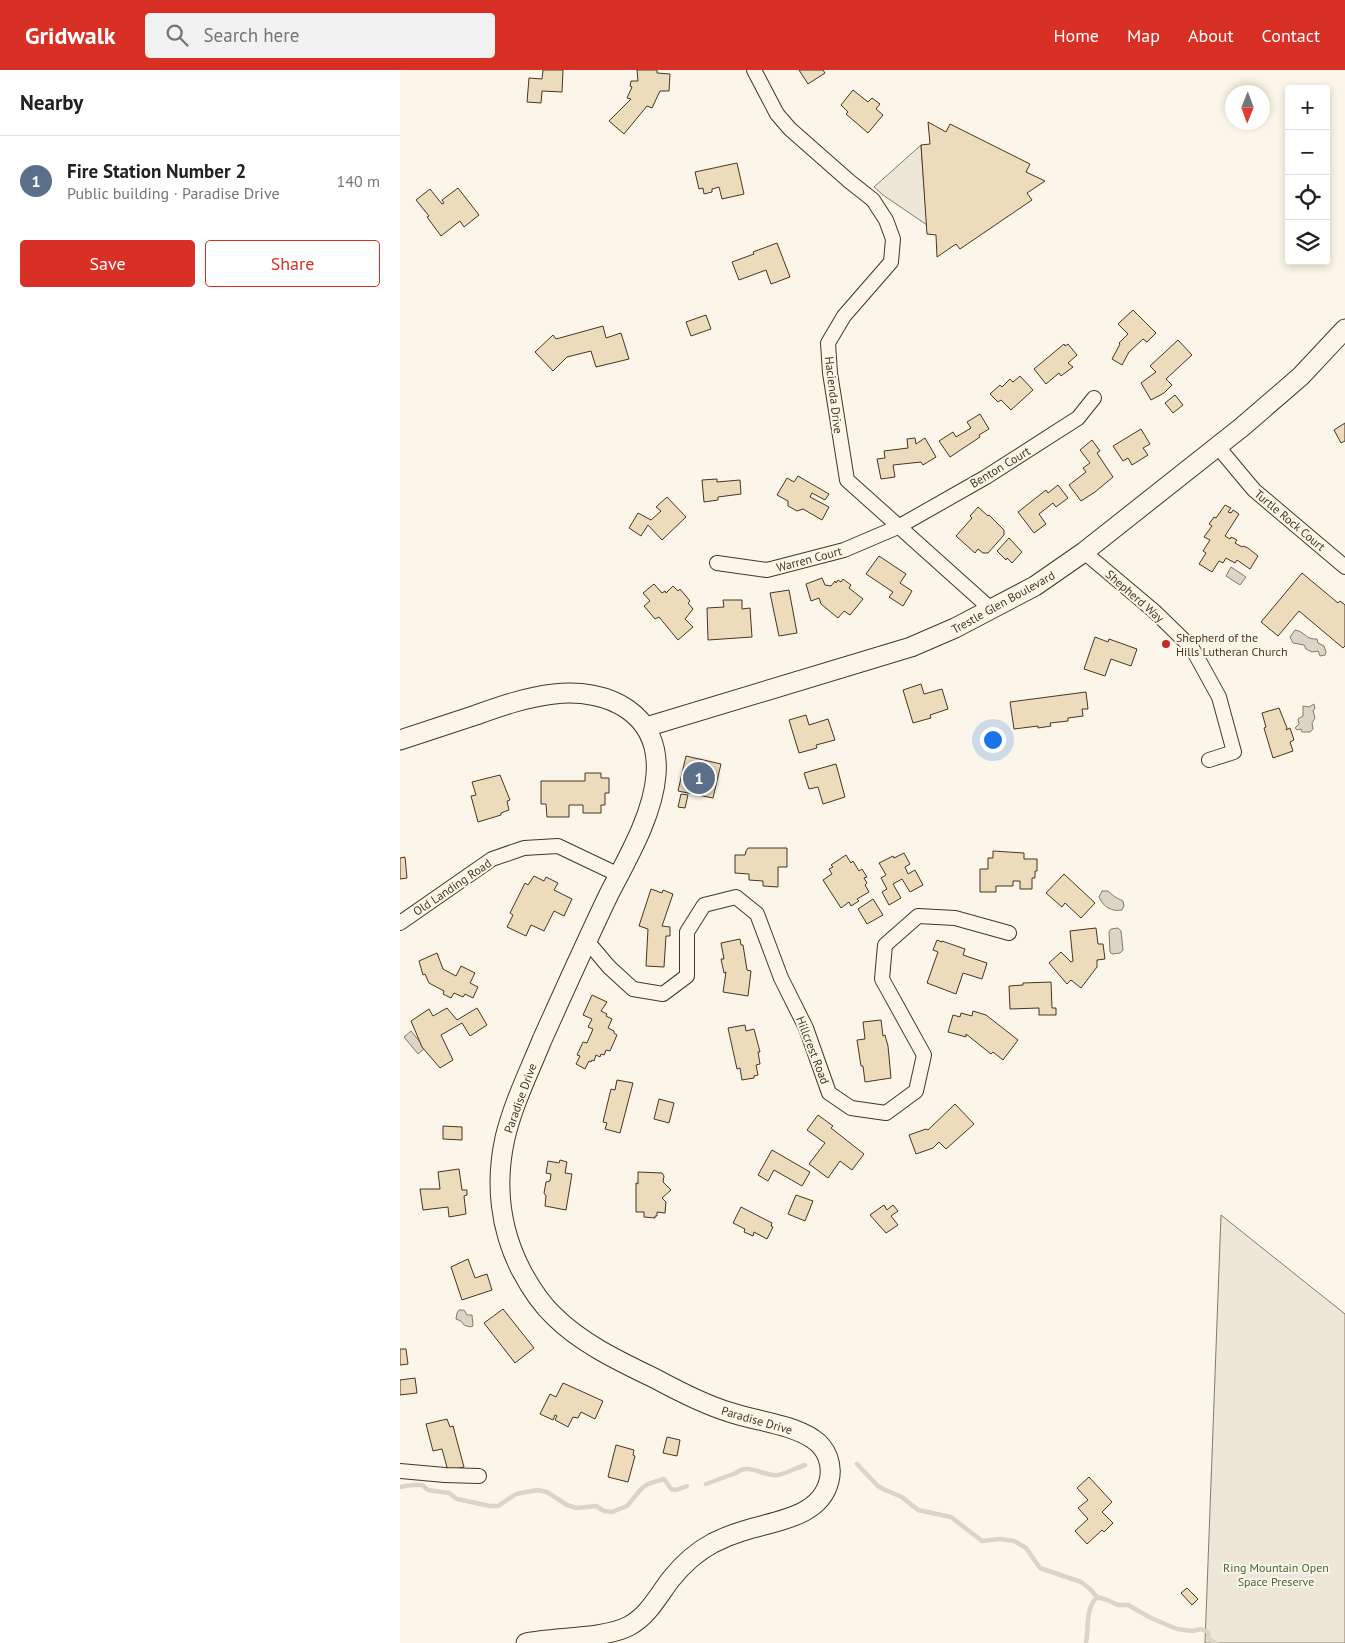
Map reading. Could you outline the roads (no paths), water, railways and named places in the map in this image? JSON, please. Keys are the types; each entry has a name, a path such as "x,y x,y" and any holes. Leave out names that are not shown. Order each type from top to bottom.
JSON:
{"street":[{"name":"Hacienda Drive","path":"754,70 777,114 790,129 873,200 886,220 893,240 891,262 844,316 828,342 830,374 848,480 992,610"},
{"name":"Trestle Glen Boulevard","path":"646,727 910,647 940,636 1035,586 1084,552 1218,447 1301,376 1345,328"},
{"name":"Benton Court","path":"898,527 986,477 1078,418 1094,398"},
{"name":"Turtle Rock Court","path":"1218,447 1254,490 1345,567"},
{"name":"Warren Court","path":"717,563 767,570 844,550 898,527"},
{"name":"Shepherd Way","path":"1084,552 1154,611 1192,648 1219,697 1234,752 1209,760"},
{"name":"Paradise Drive","path":"400,740 512,703 546,695 567,693 592,695 616,702 632,712 646,727 655,754 656,769 655,784 646,814 522,1087 505,1138 500,1179 502,1210 508,1238 516,1260 538,1297 554,1317 572,1332 633,1368 704,1403 809,1436 825,1452 830,1473 825,1493 808,1509 790,1517 731,1535 697,1553 682,1566 644,1616 631,1625 609,1633 526,1643"},
{"name":"Old Landing Road","path":"400,923 492,859 524,848 558,846 619,875"},
{"name":"Hillcrest Road","path":"587,941 609,967 633,989 663,994 687,976 687,932 704,905 736,898 757,914 781,978 806,1028 829,1093 851,1108 886,1113 916,1091 924,1055 882,979 886,945 918,916 955,918 1009,933"},
{"path":"400,1471 445,1476 479,1476"}],"waterway":[{"path":"857,1464 878,1486 902,1497 918,1510 951,1517 982,1541 1000,1539 1014,1541 1026,1548 1040,1568 1081,1582 1097,1597 1118,1605 1128,1605 1151,1618 1177,1629 1192,1631 1201,1629 1208,1632 1209,1639 1216,1643"},
{"path":"706,1484 746,1469 778,1475 805,1465"},
{"path":"400,1487 422,1485 428,1490 449,1493 457,1499 490,1506 498,1506 516,1494 537,1490 547,1492 567,1505 577,1508 596,1506 604,1511 612,1512 627,1506 642,1488 648,1484 664,1479 671,1489 676,1490 687,1486"},
{"path":"1086,1643 1089,1613 1097,1597"}],"place":[{"name":"Shepherd of the Hills Lutheran Church","path":"1166,644"},
{"name":"Fire Station Number 2","path":"699,778"}],"park label":[{"name":"Ring Mountain Open Space Preserve","path":"1276,1574"}]}
